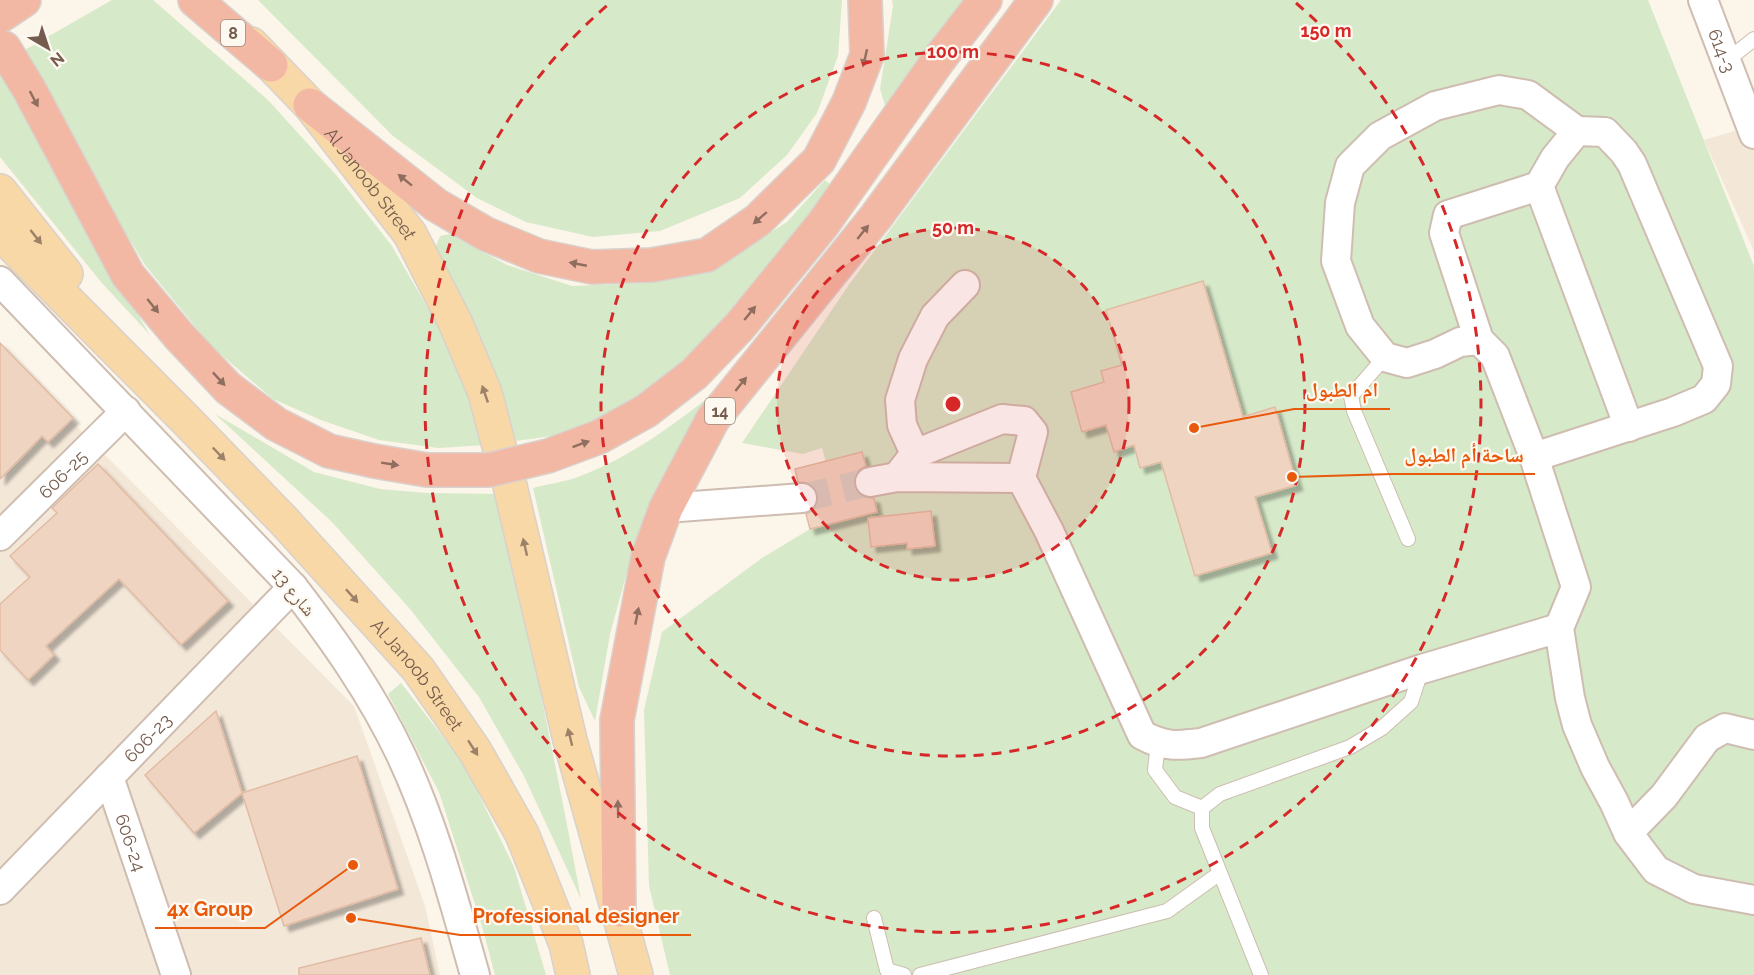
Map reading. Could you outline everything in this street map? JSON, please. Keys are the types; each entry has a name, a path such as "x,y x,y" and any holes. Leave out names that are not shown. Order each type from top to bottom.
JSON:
{"highway":[{"path":"0,15 24,0"},
{"name":"8","path":"195,0 271,65"},
{"path":"310,105 435,205 486,234 539,256 592,267 652,265 707,255 758,220 819,160 849,102 867,55 866,0"},
{"path":"4,48 29,89 128,275 178,336 228,388 276,424 329,451 427,470 489,470 548,456 599,437 646,411 694,374 740,326 823,224 940,58 985,0"},
{"name":"14","path":"620,910 617,720 648,557 666,508 713,419 875,218 1036,0"}],"main road":[{"name":"Al Janoob Street","path":"212,0 310,105 410,234 456,324 481,383 501,450"},
{"name":"Al Janoob Street","path":"0,191 186,420"},
{"name":"Al Janoob Street","path":"0,233 284,521 418,669 475,751 522,834 566,944 573,975"},
{"path":"510,486 570,740 620,910 636,975"}],"street":[{"name":"614-3","path":"1703,0 1752,125"},
{"path":"1479,340 1460,342 1435,354 1407,363 1385,357 1360,326 1336,261 1340,202 1350,166 1380,136 1435,106 1499,90 1528,95 1577,131 1605,132 1624,152 1632,164 1718,366 1716,384 1704,399 1673,412 1534,458"},
{"path":"1577,131 1555,158 1539,186 1448,215 1444,233 1479,340 1495,356 1534,458 1576,587 1558,628 1577,725 1595,767 1628,833 1656,870 1694,889 1754,900"},
{"path":"1539,186 1629,427"},
{"name":"شارع 13","path":"0,281 293,587 334,640 364,687 401,755 427,817 475,975"},
{"path":"915,454 902,425 900,400 913,359 935,316 965,285"},
{"name":"606-25","path":"0,536 126,411"},
{"path":"1021,478 883,480 915,454 1002,419 1024,421 1033,432 1021,478 1050,531 1142,735 1158,743 1176,746 1201,743 1422,669 1558,628"},
{"path":"666,508 802,498"},
{"name":"606-23","path":"0,890 293,587"},
{"path":"1628,833 1664,796 1707,738 1725,728 1754,735"},
{"name":"606-24","path":"109,777 176,975"}],"lane":[{"path":"1726,61 1754,39"},
{"path":"1385,357 1351,396 1353,411 1408,539"},
{"path":"1202,808 1220,794 1350,747 1382,728 1411,702 1422,669"},
{"path":"1158,743 1155,770 1175,797 1202,808"},
{"path":"1202,808 1202,828 1261,975"},
{"path":"920,975 1167,911 1220,873"},
{"path":"874,918 887,970 904,975"}],"shaded area":[{"path":"1754,125 1754,251 1704,140"},
{"path":"0,349 354,706 425,906 440,975 0,975"}],"green space":[{"path":"112,0 153,0 268,100 337,176 392,246 446,340 487,445 438,448 379,440 321,420 273,399 211,346 145,265 95,182 23,51"},
{"path":"258,0 842,0 838,56 817,113 787,155 740,198 660,231 593,237 526,222 477,198 393,136"},
{"path":"892,0 965,0 885,105 880,89"},
{"path":"1061,0 1648,0 1754,266 1754,975 670,975 649,886 644,710 662,632 762,558 810,529 830,524 838,506 822,448 803,454 742,443 848,286"},
{"path":"0,70 150,335 101,282 0,157"},
{"path":"825,180 832,186 734,316 680,364 638,398 598,419 552,436 515,441 439,258 436,246 440,236 450,234 507,265 572,286 651,283 727,260 787,222"},
{"path":"722,387 657,493 627,572 610,634 595,721 579,687 533,488 578,477 617,459 671,426"},
{"path":"215,414 314,472 380,489 426,493 500,494 581,899 524,776 479,697 410,609 332,522"},
{"path":"401,683 464,764 514,867 546,975 495,975 482,926 439,792 388,694"}],"building":[{"path":"1203,281 1243,417 1275,407 1297,485 1255,497 1272,553 1195,576 1161,462 1140,468 1134,445 1114,452 1106,425 1082,432 1071,392 1104,382 1101,371 1122,365 1106,310"},
{"path":"0,343 73,418 48,442 42,436 0,479"},
{"path":"862,452 866,466 855,476 854,486 857,492 864,497 874,498 877,512 810,529 806,514 817,506 818,496 810,483 798,482 795,469"},
{"path":"98,464 228,601 181,645 119,579 46,646 54,655 28,680 0,650 0,604 30,577 10,556 57,513 52,508"},
{"path":"931,511 935,546 907,549 907,543 871,547 868,518"},
{"path":"216,711 242,793 194,833 145,775"},
{"path":"357,756 398,889 284,926 242,793"},
{"path":"421,938 430,975 299,975 299,968"}],"tunnel":[{"path":"802,498 870,482"}],"place":[{"name":"ام الطبول","path":"1194,428"},
{"name":"ساحة أم الطبول","path":"1292,477"},
{"name":"4x Group","path":"353,865"},
{"name":"Professional designer","path":"351,918"}]}
